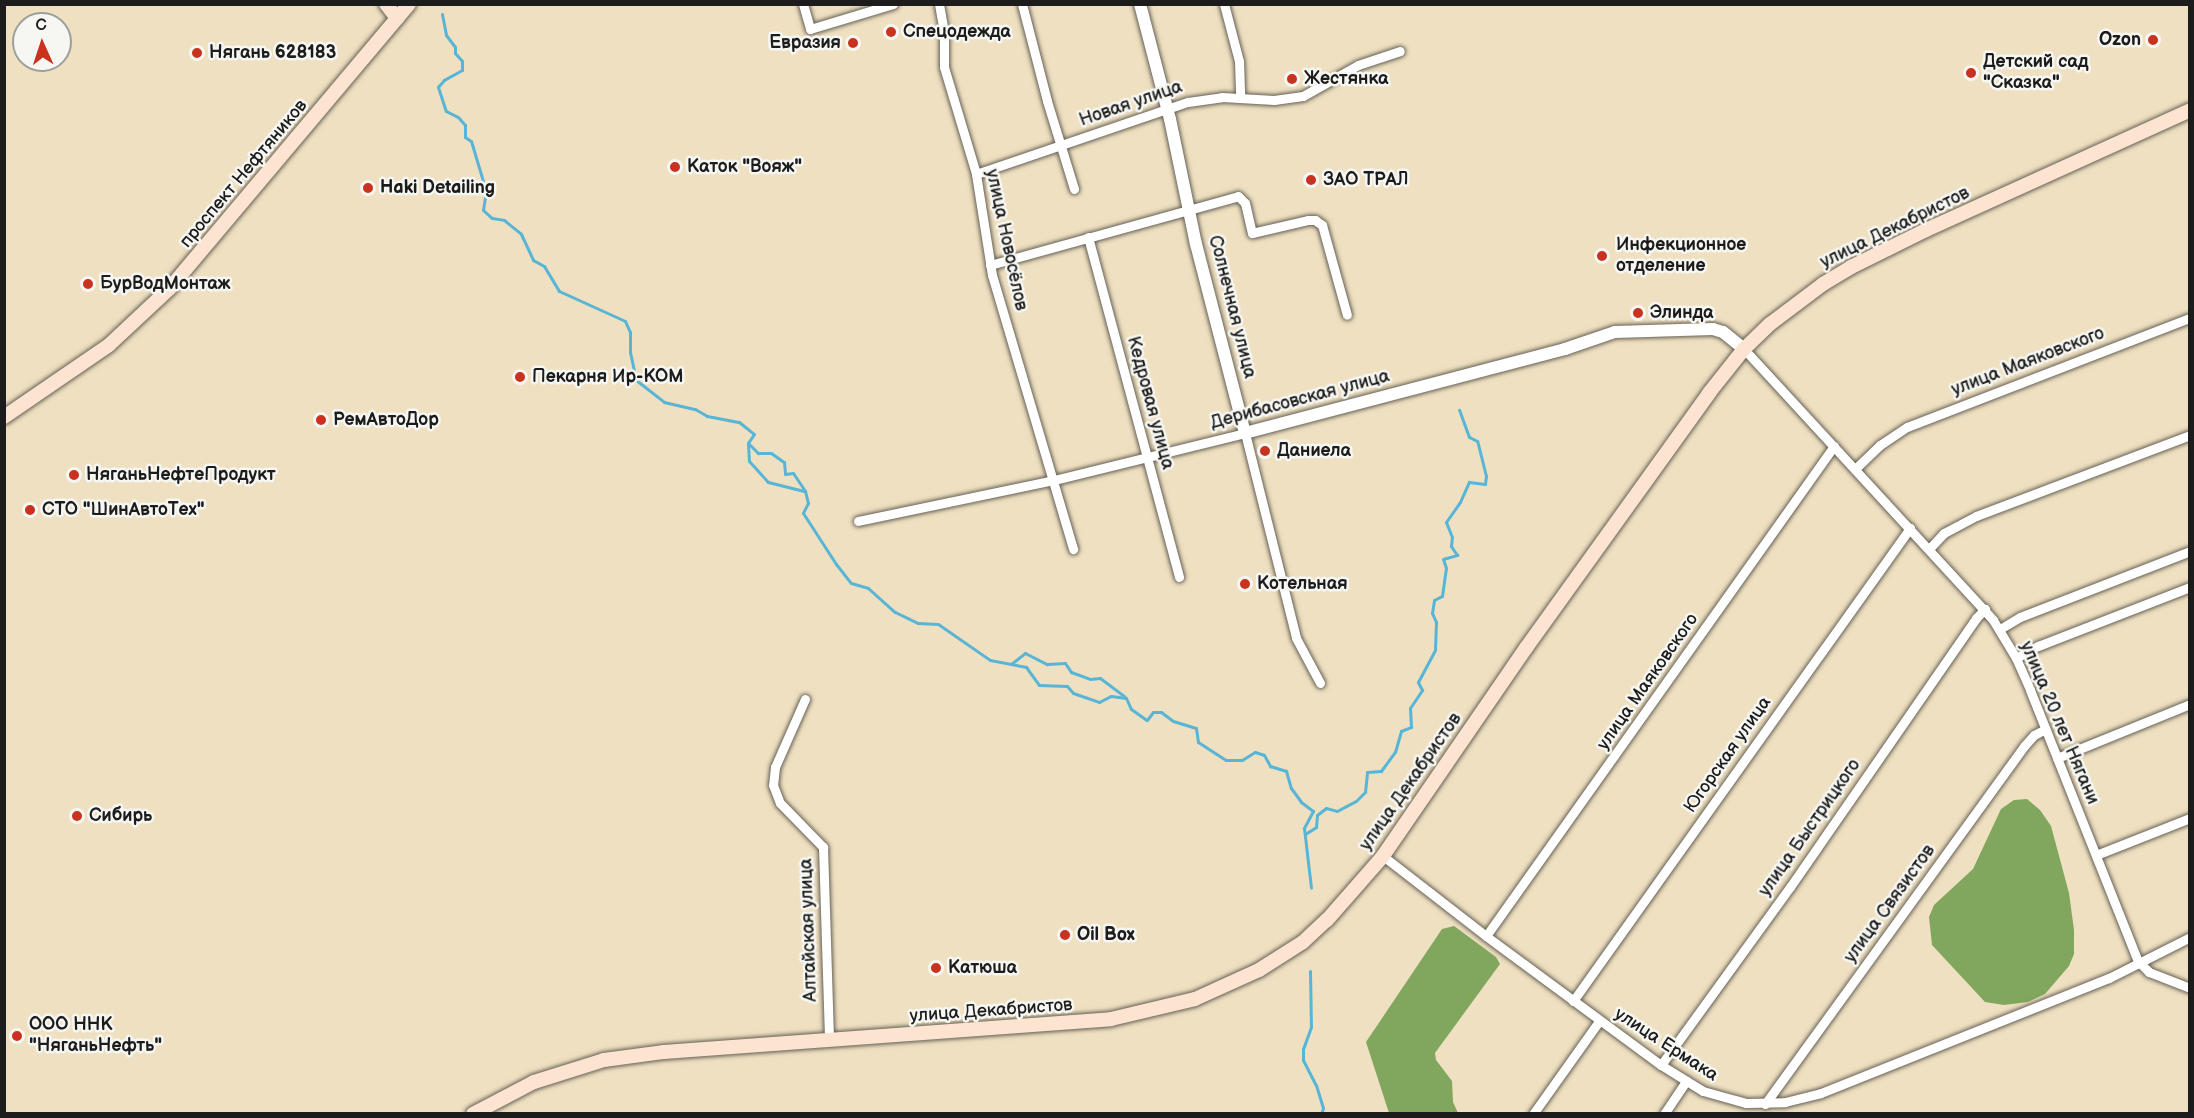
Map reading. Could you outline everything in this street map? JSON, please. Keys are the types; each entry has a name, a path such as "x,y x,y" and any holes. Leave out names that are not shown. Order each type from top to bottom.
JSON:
{"main road":[{"path":"386,4 397,18"},
{"name":"проспект Нефтяников","path":"4,417 102,351 170,288 409,4"},
{"name":"улица Декабристов","path":"473,1113 534,1082 604,1060 664,1052 1083,1023 1195,999 1245,977 1302,942 1346,901 1383,856 1526,648 1709,393 1744,349 1797,302 1851,267 1926,230 2190,110"}],"street":[{"path":"803,4 810,29 893,4"},
{"name":"улица Новосёлов","path":"939,4 944,31 944,67 976,174 990,265 1073,549"},
{"path":"1022,4 1074,189"},
{"name":"Солнечная улица","path":"1140,4 1167,107 1196,244 1293,631 1320,683"},
{"path":"1224,4 1239,61 1240,98"},
{"name":"Новая улица","path":"976,174 1167,107 1206,98 1274,100 1303,96 1358,65 1400,51"},
{"path":"990,265 1190,207 1238,196 1245,203 1252,233 1308,220 1319,222 1347,315"},
{"name":"Кедровая улица","path":"1088,237 1179,577"},
{"name":"улица Маяковского","path":"1855,469 1880,445 1907,427 2190,318"},
{"name":"Дерибасовская улица","path":"858,521 1054,480 1245,433 1565,349 1615,332 1713,329 1723,332 1744,349"},
{"name":"улица 20 лет Нягани","path":"1744,349 2000,629 2016,658 2046,729 2138,961"},
{"path":"1929,549 1944,533 1976,516 2190,435"},
{"name":"улица Маяковского","path":"1486,936 1834,446"},
{"name":"Югорская улица","path":"1573,1001 1910,528"},
{"path":"2000,629 2020,617 2190,551"},
{"path":"2016,658 2038,646 2190,587"},
{"name":"улица Быстрицкого","path":"1661,1065 1790,886 1984,609"},
{"name":"Алтайская улица","path":"805,699 775,767 773,785 780,803 823,848 829,1041"},
{"path":"2057,758 2190,704"},
{"name":"улица Связистов","path":"1765,1104 2025,745 2034,735 2046,729"},
{"path":"2096,855 2190,818"},
{"name":"улица Ермака","path":"1383,856 1599,1021 1661,1065 1718,1097 1765,1104 1821,1093 1927,1053 2109,978 2138,961 2190,937"},
{"path":"2138,961 2149,972 2190,988"},
{"path":"1533,1113 1599,1021"},
{"path":"1664,1113 1686,1081"}],"green space":[{"path":"2027,799 2040,810 2051,826 2069,893 2074,930 2074,954 2069,966 2045,994 2028,1002 2004,1005 1985,1002 1932,945 1929,917 1934,905 1973,869 2001,809 2014,800"},
{"path":"1454,926 1496,957 1500,964 1435,1053 1436,1060 1452,1081 1453,1102 1458,1113 1389,1113 1366,1042 1442,929"}],"waterway":[{"path":"442,14 446,35 462,61 462,70 444,80 438,87 446,111 458,117 465,125 465,137 471,141 486,191 483,210 492,218 504,220 521,234 533,260 544,266 559,291 625,321 630,332 630,352 636,380 664,402 695,409 707,416 739,422 754,434 748,443 749,461 768,482 805,491 808,503 803,513 836,564 851,583 868,588 895,612 918,623 938,624 990,660 1026,667 1039,685 1067,686 1073,693 1099,702 1111,696 1126,698 1131,709 1147,720 1153,712 1161,712 1173,721 1196,728 1198,742 1226,760 1242,760 1255,752 1264,755 1270,766 1286,771 1291,788 1301,802 1313,811 1304,828 1311,888"},
{"path":"1305,834 1316,827 1317,815 1326,808 1337,811 1356,801 1365,792 1367,772 1381,771 1395,752 1401,731 1411,727 1410,708 1422,690 1418,682 1435,650 1436,622 1432,613 1434,600 1442,596 1446,568 1443,559 1457,555 1451,546 1452,537 1446,522 1460,502 1469,482 1485,484 1486,476 1477,441 1469,437 1459,410"},
{"path":"749,444 758,453 771,453 784,462 785,474 793,473 805,491"},
{"path":"1011,664 1025,653 1047,664 1065,663 1071,672 1090,679 1100,678 1125,697"},
{"path":"1310,971 1311,1027 1303,1049 1303,1060 1316,1085 1323,1108 1321,1114"}],"place":[{"name":"Спецодежда","path":"891,32"},
{"name":"Ozon","path":"2153,40"},
{"name":"Евразия","path":"853,43"},
{"name":"Нягань 628183","path":"197,53"},
{"name":"Детский сад \"Сказка\"","path":"1971,73"},
{"name":"Жестянка","path":"1292,79"},
{"name":"Каток \"Вояж\"","path":"675,167"},
{"name":"ЗАО ТРАЛ","path":"1311,180"},
{"name":"Haki Detailing","path":"368,188"},
{"name":"Инфекционное отделение","path":"1602,256"},
{"name":"БурВодМонтаж","path":"88,284"},
{"name":"Элинда","path":"1638,313"},
{"name":"Пекарня Ир-КОМ","path":"520,377"},
{"name":"РемАвтоДор","path":"321,420"},
{"name":"Даниела","path":"1265,451"},
{"name":"НяганьНефтеПродукт","path":"74,475"},
{"name":"СТО \"ШинАвтоТех\"","path":"30,510"},
{"name":"Котельная","path":"1245,584"},
{"name":"Сибирь","path":"77,816"},
{"name":"Oil Box","path":"1065,935"},
{"name":"Катюша","path":"936,968"},
{"name":"ООО ННК \"НяганьНефть\"","path":"17,1036"}]}
